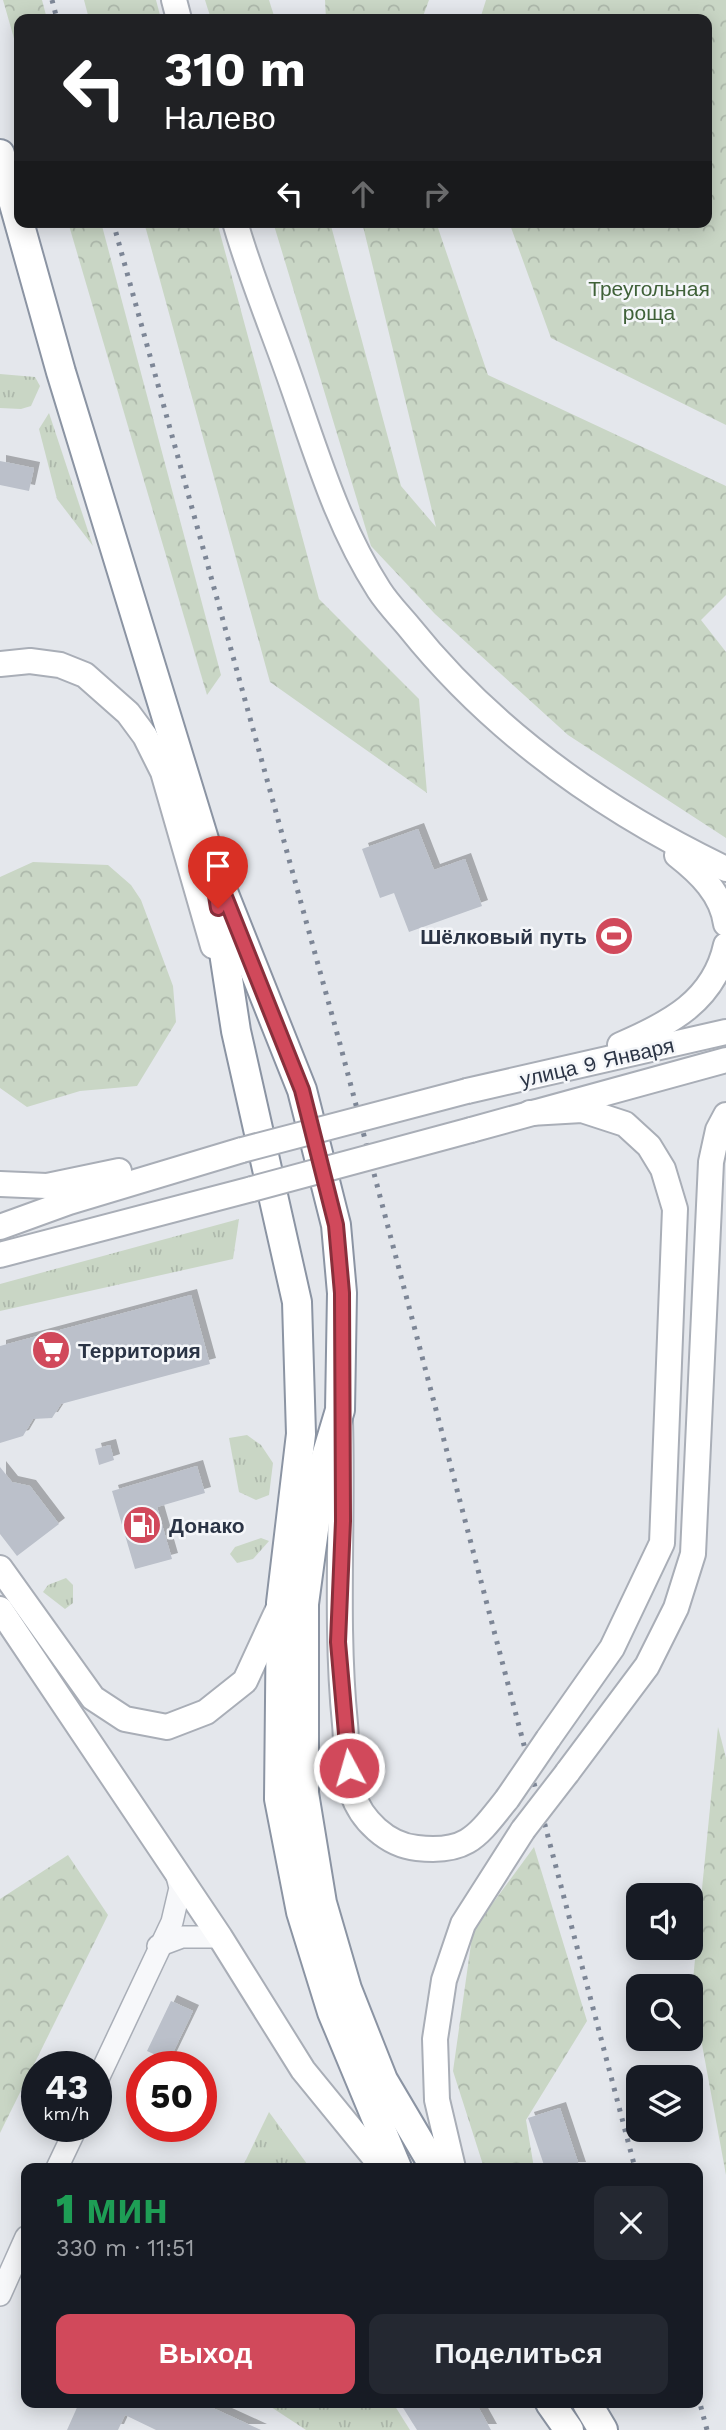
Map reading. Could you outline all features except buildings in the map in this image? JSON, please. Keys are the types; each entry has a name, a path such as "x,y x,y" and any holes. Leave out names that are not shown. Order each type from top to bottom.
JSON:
{"highway":[{"path":"0,154 14,204"},
{"path":"21,228 61,372 210,859 302,1090 336,1225 342,1293 340,1410 323,1470 304,1604 304,1793 322,1903 346,1989 383,2080 432,2163"},
{"path":"210,859 236,1031 297,1302 301,1434 281,1603 279,1799 301,1912 332,2012 395,2163"},
{"path":"554,2408 569,2430"},
{"path":"590,2408 603,2430"}],"main road":[{"path":"237,228 316,460 343,526 381,594 432,656 484,708 567,776 609,804 702,876 719,900 726,924"},
{"path":"0,664 30,662 60,665 85,675 128,713 145,736 163,772 236,1031"},
{"path":"609,804 726,869"},
{"path":"568,1067 678,1017 708,991 717,976 726,945"},
{"name":"улица 9 Января","path":"212,1158 467,1091 726,1032"},
{"name":"улица 9 Января","path":"0,1255 726,1060"},
{"path":"340,1410 343,1521 338,1642 351,1791 365,1817 384,1836 414,1848 453,1850 479,1834 507,1799 612,1648 662,1544 675,1209 663,1169 649,1146 625,1124 582,1110 530,1113"},
{"path":"452,2163 437,2100 435,2039 444,1980 463,1924 523,1830 647,1666 676,1608 693,1554 711,1162 718,1130 726,1115"},
{"path":"0,1184 47,1186 179,1156 212,1158"},
{"path":"0,1227 212,1158"},
{"path":"0,1567 93,1698 125,1718 167,1727 206,1712 244,1681 281,1603"},
{"path":"0,1609 220,1937 303,2070 379,2163"}],"street":[{"path":"110,2051 178,1903 180,1888 175,1870"},
{"path":"158,1946 182,1937 220,1937"},
{"path":"59,2163 69,2142"},
{"path":"0,2295 21,2248"}],"green space":[{"path":"3,0 42,0 46,14 14,14 14,38"},
{"path":"84,0 156,0 160,14 88,14"},
{"path":"205,0 269,0 273,14 209,14"},
{"path":"325,0 429,0 424,14 326,14"},
{"name":"Треугольная роща","path":"486,0 726,0 726,425 551,338 511,228 712,228 712,14 482,14"},
{"path":"70,228 103,228 221,675 207,695"},
{"path":"146,228 219,228 319,599 419,699 427,793 270,682"},
{"path":"275,228 332,228 401,486 436,527 363,228 438,228 488,375 726,486 726,595 701,620 726,652 726,838 568,735 435,614 371,546"},
{"path":"0,374 35,377 40,386 31,406 21,409 0,408"},
{"path":"49,413 93,546 57,499 39,429"},
{"path":"33,862 108,865 131,885 141,900 173,986 176,1022 137,1086 80,1091 27,1107 0,1088 0,877"},
{"path":"239,1219 233,1259 0,1311 0,1284"},
{"path":"247,1435 261,1445 273,1463 269,1495 256,1500 239,1492 229,1438"},
{"path":"261,1538 269,1541 253,1559 237,1563 230,1554 235,1547"},
{"path":"66,1578 73,1585 73,1603 65,1609 43,1592 48,1585"},
{"path":"718,1727 726,1758 726,2175 703,2050 703,1974 694,1974 695,1960 703,1960 703,1883"},
{"path":"534,1847 587,2021 526,2120 533,2163 482,2163 453,2071 473,1930"},
{"path":"68,1855 108,1915 41,2051 21,2051 21,2091 0,2133 0,1899"},
{"path":"269,2112 306,2163 244,2163"},
{"path":"273,2408 396,2408 410,2430 306,2430"}],"railway":[{"path":"52,0 56,14"},
{"path":"115,228 340,1044 634,2163"},
{"path":"701,2408 707,2430"}],"place":[{"name":"Шёлковый путь","path":"614,936"},
{"name":"Территория","path":"51,1350"},
{"name":"Донако","path":"142,1525"}],"route":[{"path":"218,908 210,859 302,1090 336,1225 342,1293 340,1410 343,1521 338,1642 349,1768"}]}
